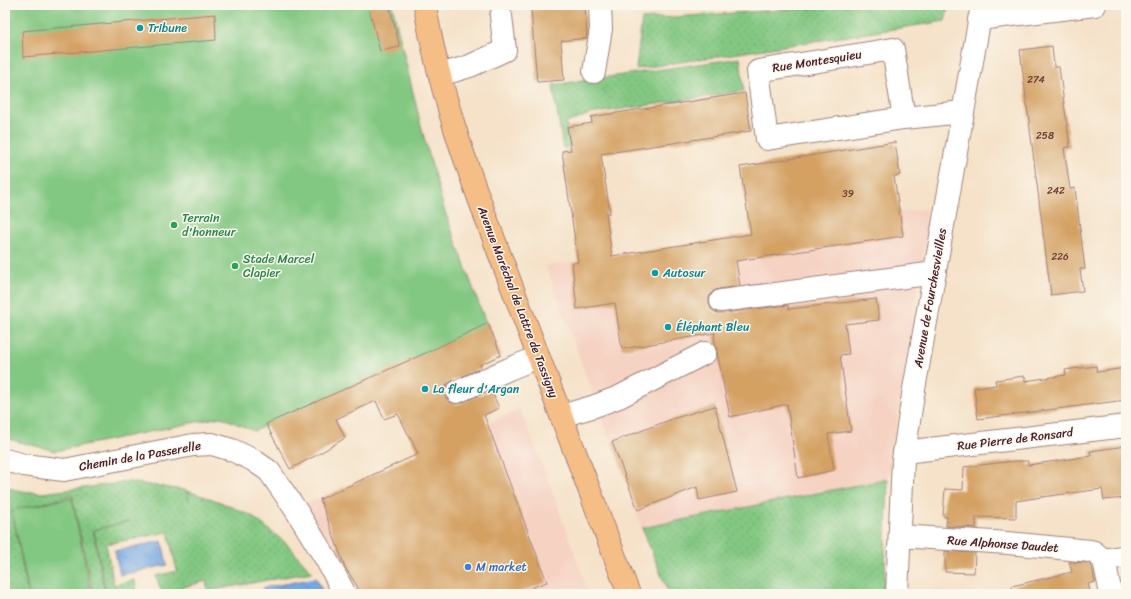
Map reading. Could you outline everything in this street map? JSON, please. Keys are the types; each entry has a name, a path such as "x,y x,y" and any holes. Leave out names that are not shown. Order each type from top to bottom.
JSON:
{"main road":[{"name":"Avenue Maréchal de Lattre de Tassigny","path":"424,5 449,109 480,202 560,416 629,594"}],"street":[{"path":"594,72 601,30 600,5"},
{"path":"980,12 1095,5"},
{"name":"Avenue de Fourchesvieilles","path":"897,594 904,452 980,12"},
{"path":"440,75 470,66 505,50 501,16"},
{"name":"Rue Montesquieu","path":"904,118 893,49 758,70 767,139 904,118 963,112"},
{"path":"721,301 934,273"},
{"path":"560,416 592,407 619,397 705,353"},
{"path":"457,392 538,357"},
{"name":"Rue Pierre de Ronsard","path":"904,452 1126,426"},
{"name":"Chemin de la Passerelle","path":"5,460 24,465 64,470 193,445 212,444 232,450 269,470 296,510 326,559 345,594"},
{"name":"Rue Alphonse Daudet","path":"900,536 1008,543 1097,555 1126,556"},
{"path":"1097,555 1111,594"}],"shaded area":[{"path":"930,209 888,479 642,528 546,266 914,210"},
{"path":"520,409 546,474 589,594 355,594 303,505"}],"green space":[{"name":"Stade Marcel Clapier","path":"5,5 392,5 422,130 444,209 487,326 254,431 221,417 55,451 5,438"},
{"path":"856,5 949,5 945,21 636,69 642,19"},
{"path":"740,58 744,91 590,114 566,123 570,147 563,148 553,85"},
{"path":"888,479 884,594 669,594 642,528"},
{"path":"129,482 186,490 189,501 187,491 218,501 252,516 287,544 312,572 208,591 206,581 162,593 156,576 177,571 168,532 106,544 114,585 135,580 137,594 106,594 94,530 130,521 93,530 105,594 93,594 72,496 12,511 28,594 5,594 5,487 21,491 42,493"},
{"path":"72,498 91,594 29,594 12,510"}],"water":[{"path":"162,541 167,565 120,575 115,551"},
{"path":"316,578 324,594 264,594 263,588"}],"building":[{"path":"368,5 389,5 400,47 380,51"},
{"path":"562,5 585,5 587,38 561,41 564,80 537,82 531,10 562,7"},
{"name":"Tribune","path":"215,14 216,40 23,57 22,31"},
{"path":"1052,46 1054,67 1059,67 1070,147 1064,148 1070,189 1075,188 1085,269 1080,269 1083,291 1051,295 1020,50"},
{"path":"745,93 751,131 601,154 610,213 606,213 612,256 751,234 740,167 895,142 900,175 894,176 903,236 736,261 740,286 713,291 709,297 711,309 717,313 788,305 789,309 876,299 879,320 845,324 849,354 840,355 851,431 828,434 834,470 798,478 787,404 730,417 714,337 715,333 622,349 615,303 577,309 572,263 578,262 562,151 571,150 567,127 592,123 591,117"},
{"path":"488,323 501,355 480,365 481,368 447,384 445,397 449,402 456,404 462,403 491,390 499,408 484,415 547,582 515,594 362,594 345,567 320,499 418,454 398,414 384,419 376,401 336,419 345,438 290,469 266,424 430,351"},
{"path":"1096,366 1097,372 1126,368 1126,400 978,419 974,388 996,385 995,380 1025,376 1025,381 1066,375 1065,370"},
{"path":"715,406 737,492 699,500 697,487 638,510 612,442 672,419"},
{"path":"1126,446 1126,498 1104,500 1102,489 1016,501 1016,518 976,517 976,528 946,526 947,517 943,516 945,489 963,490 964,467 1014,461 1028,461 1028,465 1091,456 1090,451"},
{"path":"945,551 975,553 974,573 945,572"},
{"path":"1069,562 1088,563 1092,567 1095,582 1088,584 1091,594 1013,594 1012,586 1072,572"}],"place":[{"name":"Tribune","path":"140,28"},
{"name":"Terrain d'honneur","path":"174,225"},
{"name":"Stade Marcel Clapier","path":"235,266"},
{"name":"Autosur","path":"655,273"},
{"name":"Éléphant Bleu","path":"668,327"},
{"name":"La fleur d'Argan","path":"425,389"},
{"name":"M market","path":"468,567"}]}
